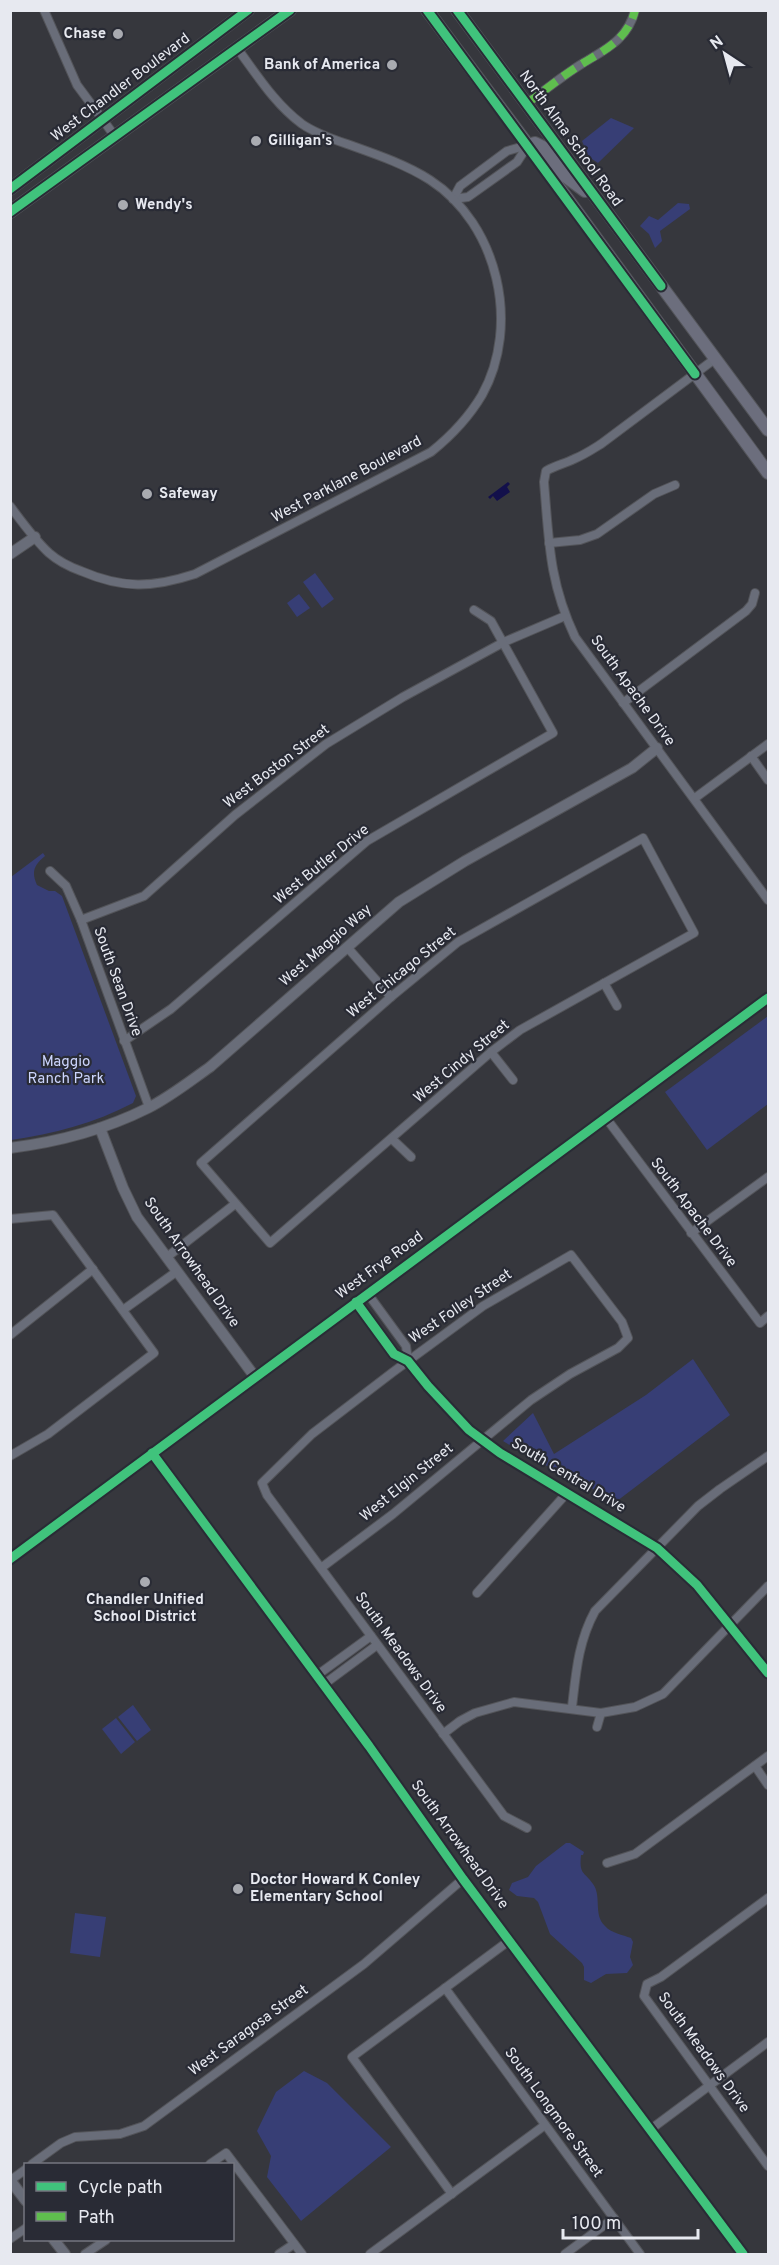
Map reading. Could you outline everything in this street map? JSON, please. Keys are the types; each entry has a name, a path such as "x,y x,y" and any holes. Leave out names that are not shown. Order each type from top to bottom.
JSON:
{"main road":[{"name":"West Chandler Boulevard","path":"10,189 248,10"},
{"path":"10,212 290,10"},
{"path":"427,10 768,473"},
{"name":"North Alma School Road","path":"457,10 768,430"},
{"path":"528,145 535,143 543,147 566,177 596,199"}],"street":[{"path":"44,10 71,74 114,135"},
{"path":"526,104 585,62 609,48 624,34 635,10"},
{"name":"West Parklane Boulevard","path":"10,506 50,554 69,566 104,581 120,585 175,581 195,574 416,461 446,440 473,409 483,393 498,351 501,333 500,298 492,264 474,224 453,199 430,180 392,161 303,125 279,104 237,48"},
{"path":"453,199 460,186 507,151 528,145"},
{"path":"453,199 468,197 477,191 517,162 528,145"},
{"path":"695,374 716,358"},
{"name":"South Apache Drive","path":"695,374 583,456 558,463 546,471 544,482 550,565 565,615 575,636 768,900"},
{"path":"549,543 580,540 597,534 654,494 675,485"},
{"path":"10,554 35,537"},
{"path":"622,703 746,611 752,604 755,593"},
{"path":"474,610 491,621 504,642"},
{"name":"West Boston Street","path":"81,920 144,896 235,815 326,744 403,697 504,642 565,615"},
{"name":"West Butler Drive","path":"124,1041 171,1009 368,841 553,734 504,642"},
{"path":"694,798 768,744"},
{"name":"West Maggio Way","path":"10,1148 100,1128 149,1107 210,1067 399,902 429,882 632,768 657,748"},
{"path":"751,756 768,780"},
{"name":"West Chicago Street","path":"235,1204 201,1163 391,997 458,942 643,838 694,933"},
{"name":"South Sean Drive","path":"50,871 66,886 81,920 149,1107"},
{"name":"West Cindy Street","path":"235,1204 270,1243 491,1052 520,1030 694,933"},
{"path":"347,947 391,997"},
{"path":"604,984 617,1006"},
{"name":"West Frye Road","path":"10,1559 768,998"},
{"path":"491,1052 513,1080"},
{"name":"South Apache Drive","path":"606,1119 760,1323 768,1316"},
{"name":"South Arrowhead Drive","path":"100,1128 123,1188 137,1216 255,1377"},
{"path":"392,1139 411,1157"},
{"path":"691,1233 768,1177"},
{"path":"167,1257 235,1204"},
{"path":"10,1219 53,1215 154,1353 48,1434 10,1456"},
{"name":"West Folley Street","path":"262,1484 312,1434 408,1361 483,1306 571,1255 622,1322 628,1338"},
{"path":"10,1335 93,1269"},
{"path":"123,1310 176,1272"},
{"name":"South Central Drive","path":"368,1294 406,1346 408,1361"},
{"name":"South Central Drive","path":"356,1302 394,1354 408,1361 450,1411 482,1440 657,1548 697,1585 768,1673"},
{"name":"West Elgin Street","path":"321,1568 393,1514 531,1400 570,1374 618,1348 628,1338"},
{"name":"South Arrowhead Drive","path":"152,1453 463,1879 743,2254"},
{"path":"572,1707 579,1648 586,1627 595,1611 698,1506 768,1456"},
{"name":"South Meadows Drive","path":"262,1484 267,1495 504,1816 527,1828"},
{"path":"477,1593 567,1493"},
{"path":"443,1734 468,1717 514,1701 572,1707 601,1713 635,1707 663,1694 768,1586"},
{"path":"316,1676 371,1636"},
{"path":"323,1685 377,1645"},
{"path":"597,1727 601,1713"},
{"path":"607,1863 635,1854 768,1756"},
{"path":"755,1766 768,1785"},
{"name":"West Saragosa Street","path":"33,2163 61,2143 75,2138 120,2134 144,2126 364,1964 463,1879"},
{"name":"South Meadows Drive","path":"768,1898 661,1977 647,1984 645,1996 768,2166"},
{"path":"452,2194 352,2057 510,1940"},
{"name":"South Longmore Street","path":"445,1988 640,2254"},
{"path":"651,2129 768,2042"},
{"path":"370,2254 545,2125"},
{"path":"211,2163 226,2153 233,2163"},
{"path":"234,2164 302,2254"},
{"path":"24,2170 10,2180 24,2198"},
{"path":"565,2254 614,2218"},
{"path":"10,2239 24,2229"},
{"path":"55,2241 65,2254"},
{"path":"85,2254 104,2241"},
{"path":"279,2254 294,2244"}],"green space":[{"path":"611,118 634,128 598,163 589,157 582,141"},
{"path":"678,203 689,204 690,209 660,231 662,241 655,248 649,234 640,226 649,216 658,220"},
{"path":"315,573 334,599 322,608 303,582"},
{"path":"299,594 310,608 297,617 287,603"},
{"name":"Maggio Ranch Park","path":"43,853 45,856 38,862 35,869 35,880 37,885 62,896 136,1096 133,1103 89,1122 11,1140 11,877"},
{"path":"768,1016 768,1104 707,1150 665,1092"},
{"path":"693,1359 730,1415 617,1501 535,1460 503,1441 533,1413 554,1454 646,1395"},
{"path":"133,1705 151,1730 137,1741 118,1717"},
{"path":"116,1718 135,1742 121,1754 102,1729"},
{"path":"566,1843 584,1852 581,1855 582,1870 596,1889 601,1922 617,1934 631,1938 633,1942 630,1957 633,1965 627,1973 606,1974 591,1983 584,1980 582,1963 550,1934 538,1902 534,1898 517,1896 509,1890 512,1883 528,1877 536,1866"},
{"path":"75,1913 106,1917 100,1957 70,1953"},
{"path":"304,2071 327,2083 391,2147 301,2221 267,2177 271,2156 257,2131 276,2092"}],"shaded area":[{"path":"508,482 510,484 507,487 510,492 497,501 493,496 490,499 488,497"}],"marked path":[{"path":"526,104 621,37 632,20 635,10"}],"cycle path":[{"path":"10,189 248,10"},
{"path":"10,212 290,10"},
{"path":"427,10 695,374"},
{"path":"457,10 661,286"},
{"path":"10,1559 768,998"},
{"path":"356,1302 394,1354 408,1361 469,1430 500,1453 657,1548 697,1585 768,1673"},
{"path":"152,1453 369,1746 463,1879 743,2254"}],"place":[{"name":"Chase","path":"118,34"},
{"name":"Bank of America","path":"392,65"},
{"name":"Gilligan's","path":"256,141"},
{"name":"Wendy's","path":"123,205"},
{"name":"Safeway","path":"147,494"},
{"name":"Chandler Unified School District","path":"145,1582"},
{"name":"Doctor Howard K Conley Elementary School","path":"238,1889"}]}
